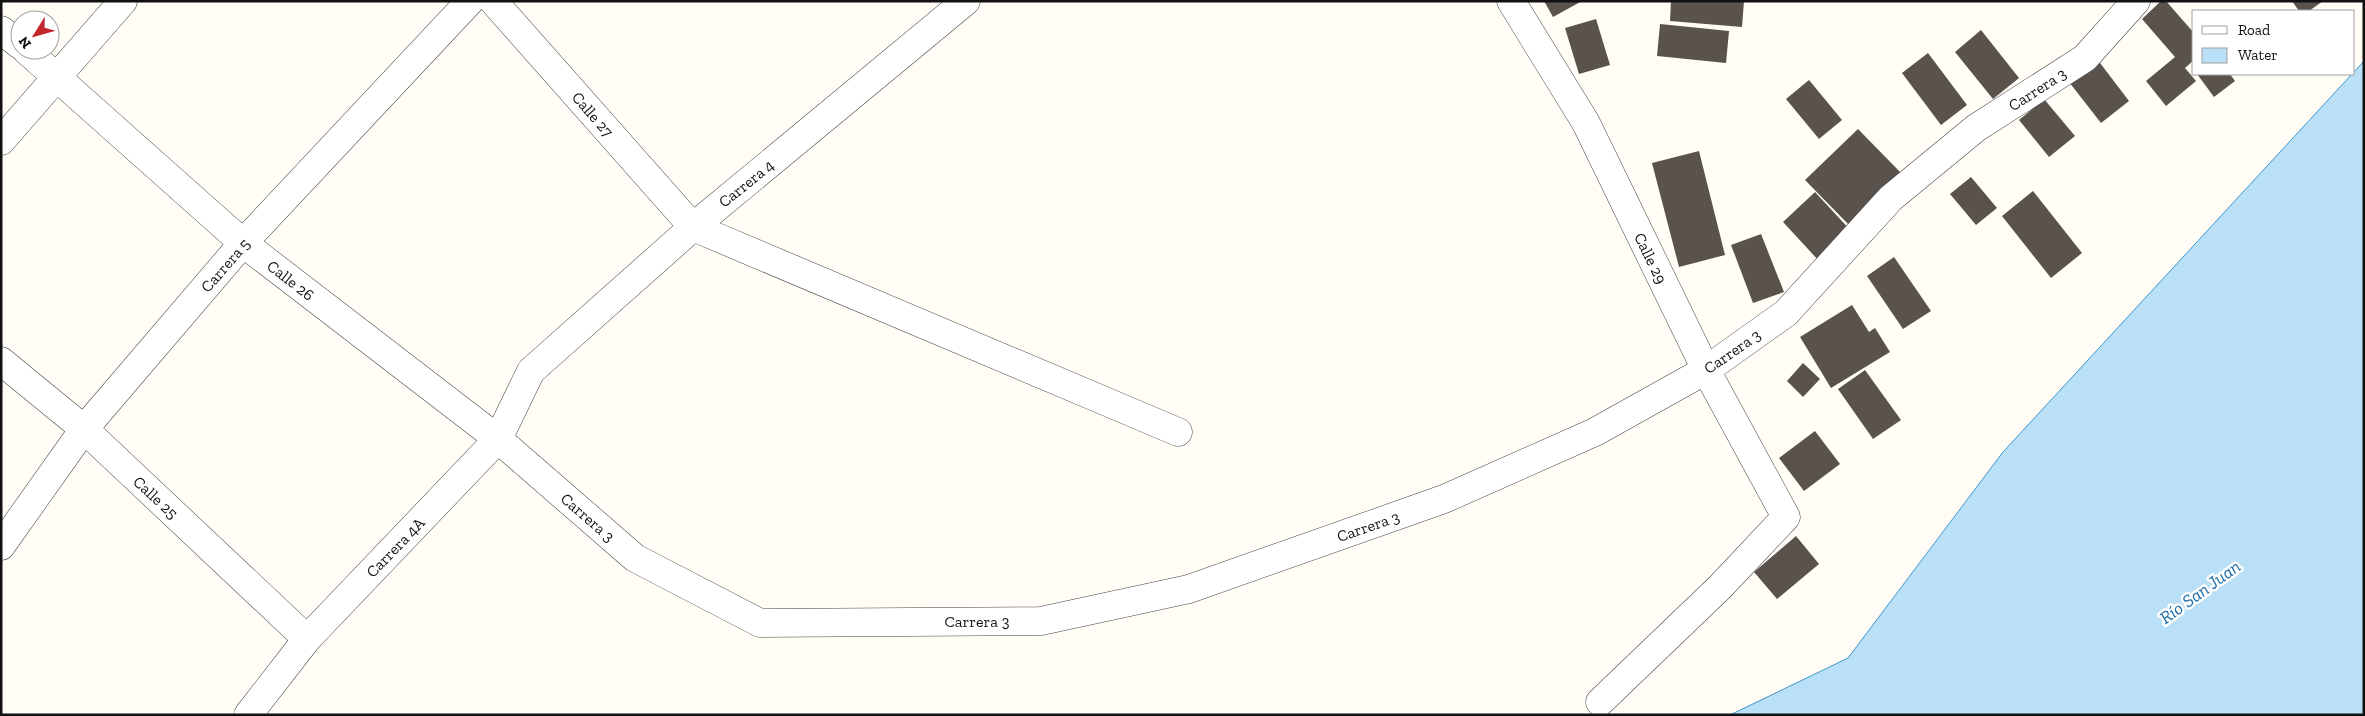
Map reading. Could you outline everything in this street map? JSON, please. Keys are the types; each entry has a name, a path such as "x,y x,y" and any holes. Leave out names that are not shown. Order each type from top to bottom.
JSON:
{"street":[{"path":"1,141 124,1"},
{"name":"Carrera 5","path":"1,546 84,429 243,243 470,1"},
{"name":"Calle 27","path":"493,1 693,227"},
{"name":"Calle 29","path":"1511,1 1586,123 1706,370 1786,517 1720,587 1600,702"},
{"name":"Carrera 3","path":"498,439 635,558 760,622 1041,620 1189,589 1444,499 1595,432 1706,370 1786,313 1891,198 1976,128 2085,58 2136,1"},
{"name":"Carrera 4","path":"531,371 693,227 961,3"},
{"name":"Calle 26","path":"38,60 243,243 498,439"},
{"path":"693,227 1178,432"},
{"name":"Calle 25","path":"1,361 84,429 307,638"},
{"name":"Carrera 4A","path":"248,715 307,638 498,439 531,371"}],"water":[{"name":"Río San Juan","path":"2364,61 2364,715 1730,715 1848,658 2003,452 2351,75 2355,75 2355,71"}],"building":[{"path":"1544,1 1582,1 1553,17"},
{"path":"1671,1 1744,1 1742,27 1670,21"},
{"path":"2161,1 2166,1 2192,31 2192,62 2185,68 2196,81 2166,106 2146,81 2175,57 2142,19"},
{"path":"2292,1 2323,1 2310,10 2298,10"},
{"path":"1596,19 1610,65 1579,74 1565,28"},
{"path":"1660,24 1729,31 1726,63 1657,56"},
{"path":"1981,30 2019,78 1993,99 1955,52"},
{"path":"1928,53 1967,105 1941,125 1902,73"},
{"path":"2097,59 2129,101 2101,123 2069,82"},
{"path":"2198,75 2231,75 2235,81 2214,97"},
{"path":"1809,80 1842,120 1819,139 1786,99"},
{"path":"2044,99 2075,136 2049,157 2019,120"},
{"path":"1858,129 1902,174 1850,226 1805,180"},
{"path":"1699,151 1725,255 1679,267 1652,163"},
{"path":"1971,177 1997,208 1976,225 1950,194"},
{"path":"2033,191 2082,253 2051,278 2002,216"},
{"path":"1815,192 1853,233 1820,262 1783,222"},
{"path":"1761,234 1784,292 1753,303 1731,245"},
{"path":"1894,257 1931,311 1903,329 1867,276"},
{"path":"1852,305 1869,332 1875,328 1890,352 1831,388 1800,337"},
{"path":"1803,363 1820,379 1803,397 1787,381"},
{"path":"1865,370 1901,420 1873,439 1838,389"},
{"path":"1815,431 1840,464 1804,491 1779,458"},
{"path":"1796,536 1819,564 1777,599 1754,572"}]}
